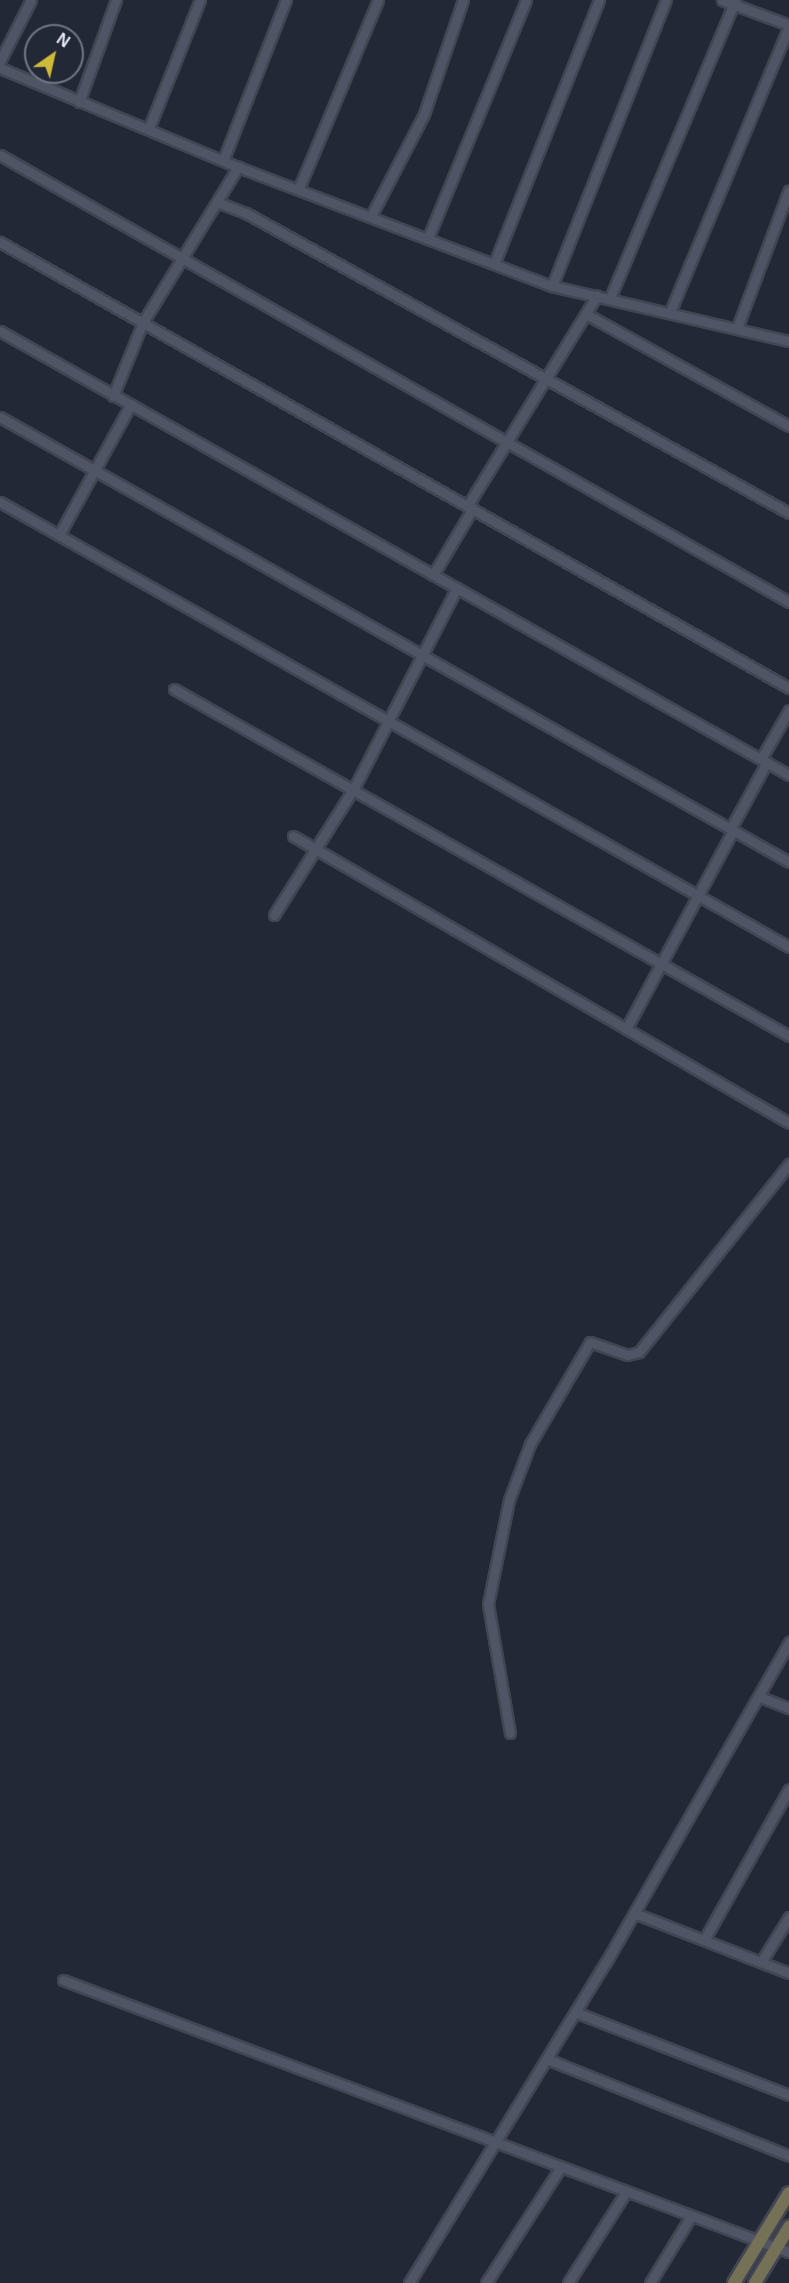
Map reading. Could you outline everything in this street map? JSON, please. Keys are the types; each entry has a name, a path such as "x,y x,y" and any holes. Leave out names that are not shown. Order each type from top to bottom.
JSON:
{"main road":[{"path":"734,2283 789,2193"},
{"path":"755,2283 789,2227"}],"street":[{"path":"0,61 31,0"},
{"path":"79,102 116,0"},
{"path":"149,128 200,0"},
{"path":"224,158 286,0"},
{"path":"299,188 378,0"},
{"path":"371,216 424,114 463,0"},
{"path":"428,238 526,0"},
{"path":"494,264 599,0"},
{"path":"552,286 666,0"},
{"path":"670,312 789,26 734,2 722,0"},
{"path":"610,298 734,2"},
{"path":"0,68 79,102 224,158 238,167 299,188 552,286 789,341"},
{"path":"0,155 789,602"},
{"path":"112,396 143,322 238,167"},
{"path":"737,328 789,190"},
{"path":"217,202 246,213 789,513"},
{"path":"0,242 789,688"},
{"path":"434,575 470,506 597,295"},
{"path":"586,314 789,426"},
{"path":"0,331 789,775"},
{"path":"59,535 131,404"},
{"path":"0,417 422,651 789,862"},
{"path":"0,502 789,947"},
{"path":"274,915 354,788 422,651 457,588"},
{"path":"174,689 354,788 789,1035"},
{"path":"626,1029 660,962 699,896 789,711"},
{"path":"293,836 789,1123"},
{"path":"510,1733 488,1604 509,1500 530,1444 590,1342 627,1354 639,1352 789,1164"},
{"path":"409,2283 634,1913 760,1697 789,1642"},
{"path":"760,1697 789,1708"},
{"path":"704,1940 789,1789"},
{"path":"634,1913 789,1973"},
{"path":"761,1962 789,1917"},
{"path":"63,1980 495,2144 789,2252"},
{"path":"575,2012 789,2096"},
{"path":"547,2059 789,2156"},
{"path":"486,2283 560,2168"},
{"path":"568,2283 626,2192"},
{"path":"650,2283 691,2216"}]}
